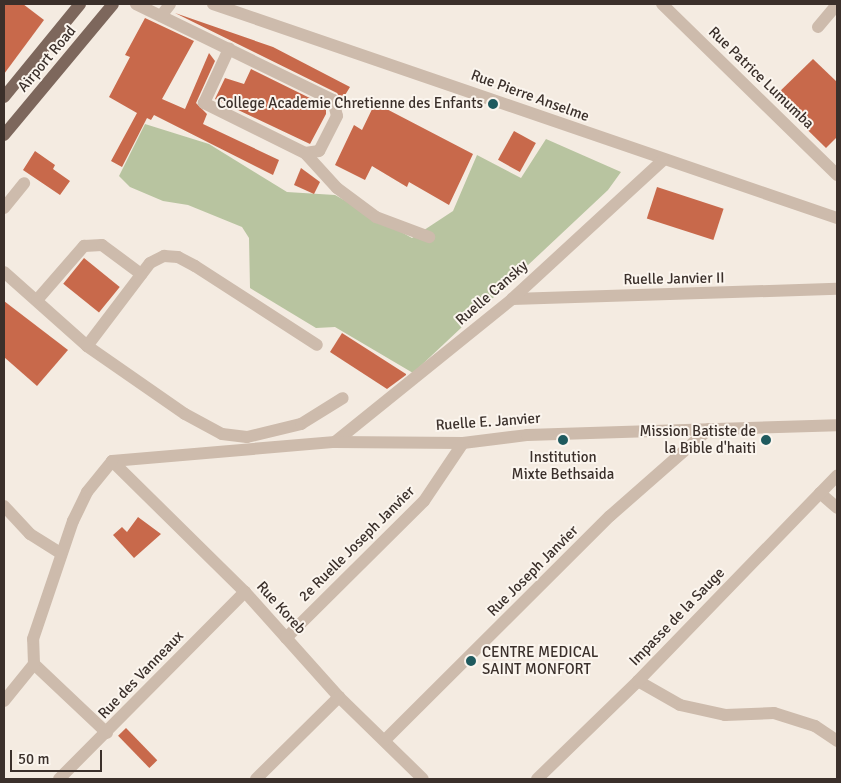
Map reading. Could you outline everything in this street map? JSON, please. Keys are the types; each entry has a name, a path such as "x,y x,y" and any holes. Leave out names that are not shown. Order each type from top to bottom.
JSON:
{"main road":[{"name":"Airport Road","path":"4,97 80,4"},
{"name":"Airport Road","path":"4,135 114,4"}],"street":[{"path":"136,4 333,100 337,116 319,151 305,153"},
{"path":"161,16 170,4"},
{"name":"Rue Pierre Anselme","path":"213,4 663,160 837,218"},
{"name":"Rue Patrice Lumumba","path":"662,4 837,175"},
{"path":"818,27 837,4"},
{"path":"228,49 204,103 305,153 337,188 376,217 429,237"},
{"name":"Ruelle Cansky","path":"335,442 512,298 663,160"},
{"path":"4,208 24,183"},
{"path":"37,300 84,246 102,245 141,274"},
{"path":"87,346 150,262 164,256 178,257 317,345"},
{"path":"4,272 87,346 185,414 222,434 247,437 301,424 343,398"},
{"name":"Ruelle Janvier II","path":"512,298 837,289"},
{"name":"Ruelle E. Janvier","path":"112,461 335,442 463,443 527,435 837,425"},
{"name":"Rue Joseph Janvier","path":"385,740 610,516 709,428"},
{"name":"2e Ruelle Joseph Janvier","path":"286,638 424,501 463,443"},
{"path":"4,701 34,664 33,639 60,553 87,492 112,461"},
{"name":"Rue Koreb","path":"112,461 245,592 339,697 423,779"},
{"name":"Impasse de la Sauge","path":"537,779 638,681 837,476"},
{"path":"820,493 837,508"},
{"path":"4,506 30,534 60,553"},
{"name":"Rue des Vanneaux","path":"59,779 107,733 245,592"},
{"path":"34,664 107,733"},
{"path":"638,681 680,705 725,715 774,713 815,726 837,741"},
{"path":"256,779 339,697"}],"green space":[{"path":"145,124 209,144 287,192 335,195 412,238 453,211 477,155 521,178 546,139 621,172 608,190 413,373 335,327 316,328 250,288 249,238 242,227 188,205 163,201 130,187 119,176"}],"building":[{"path":"4,4 23,4 44,20 4,74"},
{"path":"175,13 273,47 350,87 342,100 337,93"},
{"path":"145,18 194,41 162,99 185,109 209,53 215,61 196,103 207,114 203,124 279,160 273,175 154,115 151,120 147,118 122,167 111,161 137,113 109,97 130,57 125,55"},
{"path":"813,59 837,82 837,137 826,148 774,97"},
{"path":"251,69 326,106 326,114 310,144 215,99 225,78 244,84"},
{"path":"375,103 473,154 449,205 409,182 407,187 372,166 365,180 335,165 354,125 362,130"},
{"path":"514,131 536,143 520,172 498,160"},
{"path":"35,151 55,165 53,169 70,181 60,195 23,170"},
{"path":"301,168 320,182 314,194 294,185"},
{"path":"657,187 724,209 713,240 647,218"},
{"path":"84,258 120,287 99,313 63,284"},
{"path":"4,301 68,350 37,386 4,357"},
{"path":"342,333 406,375 387,389 330,352"},
{"path":"138,517 161,534 134,558 113,535 122,527 127,532"},
{"path":"126,728 157,760 149,768 118,736"}],"place":[{"name":"College Academie Chretienne des Enfants","path":"493,104"},
{"name":"Institution Mixte Bethsaida","path":"563,440"},
{"name":"Mission Batiste de la Bible d'haiti","path":"766,440"},
{"name":"CENTRE MEDICAL SAINT MONFORT","path":"471,661"}]}
